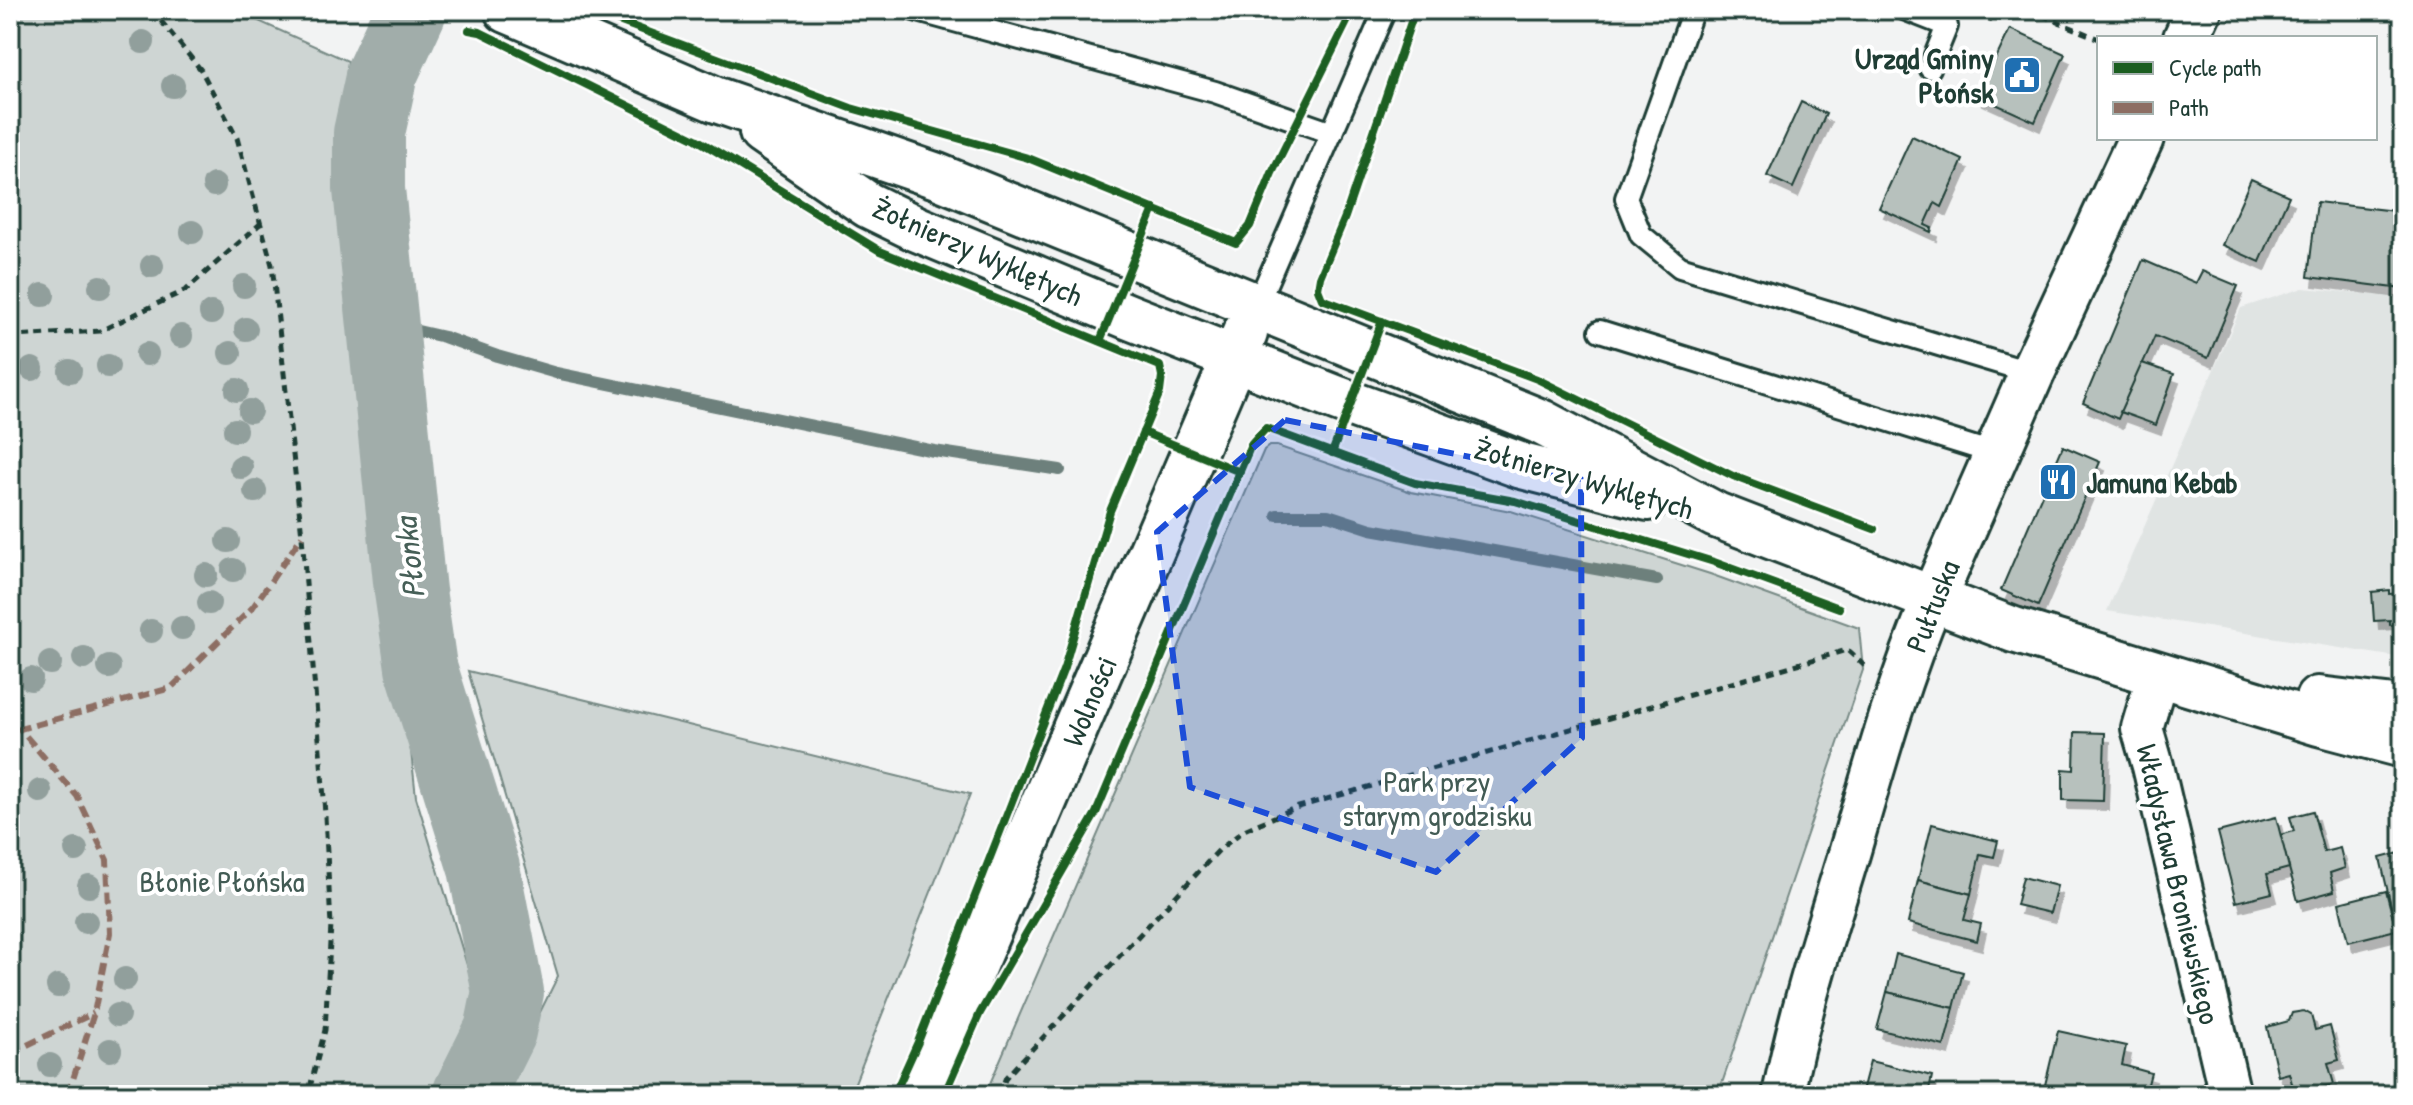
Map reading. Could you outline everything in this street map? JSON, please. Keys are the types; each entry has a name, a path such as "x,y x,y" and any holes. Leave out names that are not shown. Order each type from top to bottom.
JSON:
{"street":[{"name":"Żołnierzy Wyklętych","path":"507,10 714,99 937,176 1541,422 1716,515 2014,630 2319,723 2403,745"},
{"path":"2187,36 2199,10"},
{"name":"Żołnierzy Wyklętych","path":"714,99 868,205 930,234 1235,359 1522,466 1716,515"},
{"name":"Pułtuska","path":"1783,1095 1818,958 1901,684 1933,599 1996,454 2140,140"},
{"name":"Wolności","path":"918,1095 1256,307"},
{"name":"Żołnierzy Wyklętych","path":"2158,674 2356,705 2403,709"},
{"name":"Władysława Broniewskiego","path":"2158,674 2142,728 2230,1095"}],"lane":[{"path":"914,10 1215,92 1332,133"},
{"path":"1256,307 1385,10"},
{"path":"1693,10 1626,198 1641,235 1680,267 2032,373"},
{"path":"1906,10 1947,26 1930,68"},
{"path":"1600,331 1996,454"}],"path":[{"path":"152,10 201,70 237,138 272,265 302,536 331,909 325,1030 308,1095"},
{"path":"1989,21 1994,10"},
{"path":"2029,10 2097,38"},
{"path":"201,70 211,60"},
{"path":"10,333 15,336 100,331 186,290 261,223"},
{"path":"999,1095 1006,1077 1219,850 1244,830 1295,808 1847,650 1873,676"}],"highlighted area":[{"path":"1285,420 1581,479 1582,738 1436,872 1190,787 1157,532"}],"shaded area":[{"path":"2303,288 2403,297 2403,658 2107,611 2241,308"}],"green space":[{"name":"Błonie Płońska","path":"10,10 234,10 348,61 342,110 416,797 480,1008 430,1095 10,1095"},
{"name":"Park przy starym grodzisku","path":"1277,446 1411,492 1511,511 1710,574 1859,628 1863,670 1718,1095 985,1095 1264,450"},
{"path":"468,671 970,794 850,1095 499,1095 558,976"}],"building":[{"name":"Urząd Gminy Płońsk","path":"2010,29 2065,54 2035,122 1978,96"},
{"path":"1801,102 1826,114 1793,188 1767,176"},
{"path":"1912,136 1963,160 1942,207 1935,203 1925,225 1932,228 1931,232 1879,208"},
{"path":"2251,179 2289,196 2260,262 2222,245"},
{"path":"2317,202 2403,212 2403,289 2308,277"},
{"path":"2143,260 2196,283 2202,271 2238,286 2208,358 2155,336 2118,419 2083,403"},
{"path":"2142,363 2174,374 2156,425 2120,412"},
{"path":"2063,446 2100,462 2038,606 2001,590"},
{"path":"2389,590 2389,594 2403,593 2403,624 2390,625 2390,620 2374,621 2372,592"},
{"path":"2075,732 2105,733 2103,801 2063,800 2063,769 2074,770"},
{"path":"2313,811 2324,852 2340,848 2345,868 2330,873 2334,891 2298,901 2280,835 2294,831 2290,817"},
{"path":"2276,817 2289,868 2267,874 2272,893 2236,902 2218,832"},
{"path":"1932,824 1998,841 1994,857 1980,854 1971,894 1918,880"},
{"path":"2403,852 2403,911 2393,914 2380,858"},
{"path":"2023,877 2057,886 2050,913 2016,905"},
{"path":"1918,880 1971,894 1964,920 1981,924 1977,941 1908,923"},
{"path":"2386,891 2396,930 2348,942 2339,903"},
{"path":"1896,954 1963,972 1954,1008 1887,992"},
{"path":"1887,992 1954,1008 1944,1046 1877,1029"},
{"path":"2304,1011 2311,1015 2315,1030 2330,1026 2339,1060 2328,1063 2334,1084 2295,1094 2289,1073 2278,1076 2267,1027 2289,1021 2292,1013"},
{"path":"2058,1031 2126,1046 2122,1065 2151,1073 2145,1095 2088,1095 2045,1085"},
{"path":"1870,1061 1932,1076 1928,1095 1861,1095"},
{"path":"2045,1085 2088,1095 2043,1095"}],"waterway":[{"name":"Płonka","path":"411,10 382,73 369,133 369,189 410,591 421,667 484,868 508,992 500,1031 468,1095"},
{"path":"383,323 444,337 556,373 934,451 1060,470"},
{"path":"1277,515 1328,515 1371,529 1657,580"}],"marked path":[{"path":"68,1095 94,1013 110,933 107,860 77,796 20,729 171,688 253,607 302,536"},
{"path":"10,1050 94,1013"}],"cycle path":[{"path":"589,10 851,108 1028,158 1236,243 1250,226 1272,173 1353,10"},
{"path":"1415,10 1345,217 1320,277 1318,289 1322,299 1537,379 1733,476 1874,529"},
{"path":"469,30 480,32 696,139 880,251 1160,366 1160,392 1110,511 1064,668 918,1042 894,1095"},
{"path":"1100,341 1154,209"},
{"path":"1332,453 1382,321"},
{"path":"944,1095 980,1013 1096,813 1251,445 1266,428 1415,483 1515,501 1714,562 1839,608"},
{"path":"1143,432 1240,472"}],"place":[{"name":"Urząd Gminy Płońsk","path":"2022,75"},
{"name":"Jamuna Kebab","path":"2058,482"}]}
